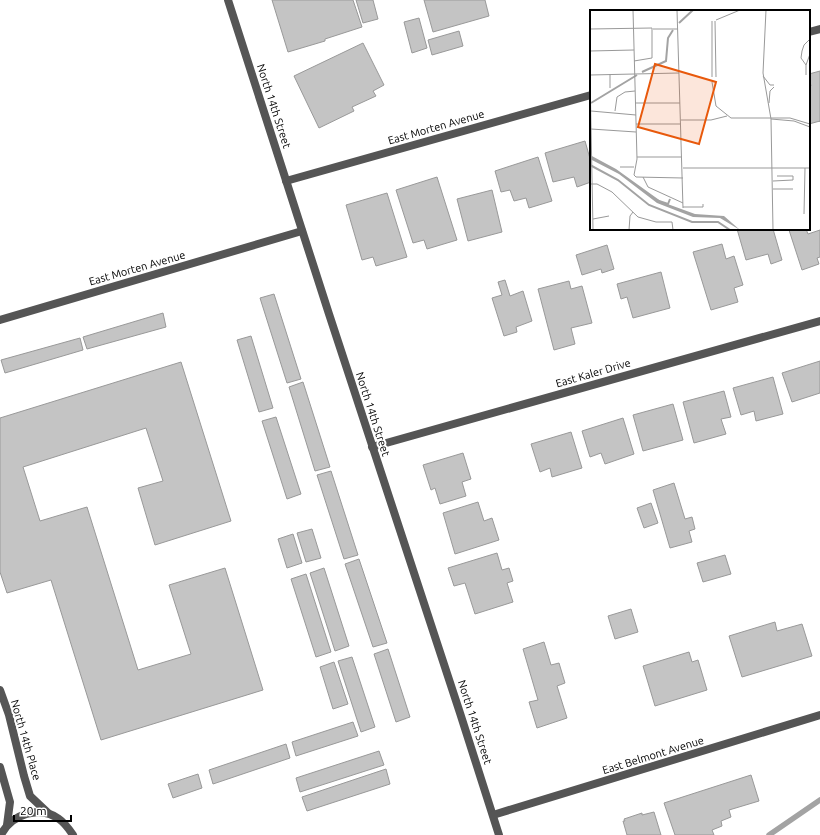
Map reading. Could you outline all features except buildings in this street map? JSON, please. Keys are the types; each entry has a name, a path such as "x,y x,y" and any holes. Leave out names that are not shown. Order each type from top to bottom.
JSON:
{"street":[{"name":"North 14th Street","path":"228,0 499,835"},
{"path":"810,32 820,29"},
{"name":"East Morten Avenue","path":"286,181 590,94"},
{"name":"East Morten Avenue","path":"0,320 302,231"},
{"name":"East Kaler Drive","path":"372,447 820,321"},
{"name":"North 14th Place","path":"0,690 9,715 30,796 48,813 59,818 73,835"},
{"name":"East Belmont Avenue","path":"493,815 820,715"},
{"path":"0,767 10,802 7,825"},
{"path":"1,835 7,825 16,818 37,812 48,813"}],"waterway":[{"path":"769,835 820,800"}]}
